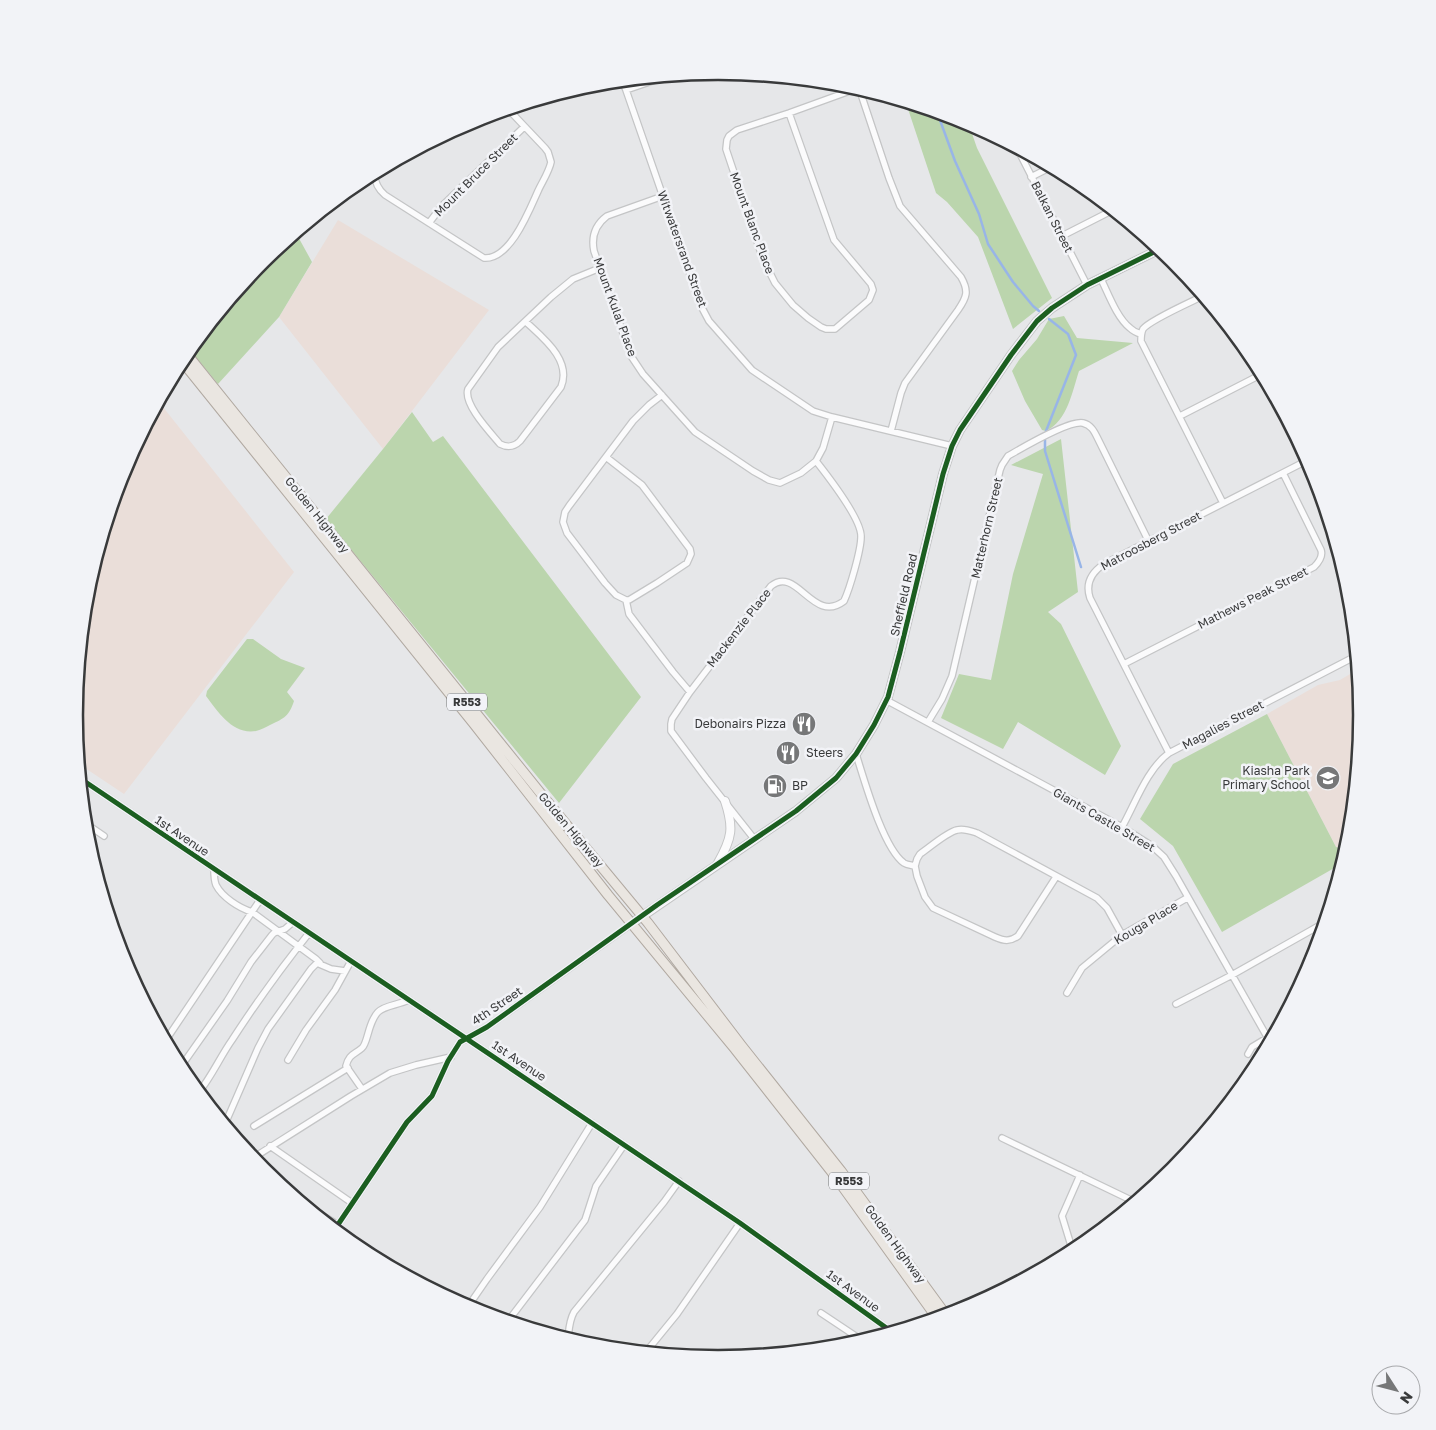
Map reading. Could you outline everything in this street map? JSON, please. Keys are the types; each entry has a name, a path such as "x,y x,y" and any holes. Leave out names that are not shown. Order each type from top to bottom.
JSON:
{"main road":[{"name":"Golden Highway","path":"192,360 546,800 642,916 841,1171 942,1309"},
{"name":"Golden Highway","path":"187,367 469,717 631,924 735,1049 835,1176 933,1312"}],"street":[{"path":"626,90 643,84"},
{"name":"Witwatersrand Street","path":"625,87 701,306 709,321 752,370 813,411 952,446"},
{"name":"Mount Blanc Place","path":"789,113 834,240 869,281 872,288 872,295 869,300 835,329 821,327 808,318 793,305 775,283 764,259 726,149 727,140 737,130 845,93"},
{"path":"861,97 900,206 961,276 966,285 967,292 958,310 905,383 891,431"},
{"path":"375,181 381,191 484,258 495,256 515,237 550,165 548,152 513,114"},
{"name":"Mount Bruce Street","path":"429,223 441,207 524,127"},
{"name":"Balkan Street","path":"1021,157 1087,285"},
{"path":"1031,177 1044,170"},
{"name":"Mount Kulal Place","path":"663,196 607,216 596,228 592,242 631,356 662,395 696,432 769,480 786,481 801,473 816,461"},
{"path":"1062,236 1107,213"},
{"name":"Sheffield Road","path":"631,924 796,811 825,788 856,754 874,726 886,700 900,652 943,474 952,446 960,430 972,410 1037,321 1052,308 1087,285 1153,253"},
{"path":"526,322 556,353 564,378 561,387 520,440 514,446 506,447 500,444 467,400 466,393 470,385 498,347 566,284 573,279 600,268"},
{"path":"1101,279 1125,324 1141,334"},
{"path":"1197,299 1144,328 1141,334 1141,341 1223,503"},
{"path":"1180,416 1255,377"},
{"path":"606,457 638,480 690,549 691,554 687,563 629,600 616,596 605,583 567,533 563,522 565,512 606,457 633,421 662,395"},
{"path":"816,461 823,448 832,417"},
{"name":"Matterhorn Street","path":"928,722 942,699 952,676 1000,470 1008,456 1073,423 1087,424 1094,431 1148,540"},
{"name":"Mackenzie Place","path":"755,840 672,731 671,724 672,719 690,692 776,582 780,580 790,583 820,605 826,607 838,605 844,601 862,536 855,517 816,461"},
{"name":"Matroosberg Street","path":"1168,753 1090,598 1089,580 1093,573 1104,564 1301,464"},
{"name":"Mathews Peak Street","path":"1124,664 1318,563 1322,550 1283,473"},
{"path":"626,600 629,614 690,692"},
{"name":"Magalies Street","path":"1122,827 1152,773 1168,753 1351,659"},
{"name":"Giants Castle Street","path":"886,700 1122,827 1152,846 1164,857 1266,1036"},
{"path":"856,754 878,818 891,848 904,863 915,866"},
{"name":"1st Avenue","path":"87,783 679,1181 885,1327"},
{"path":"717,864 730,838 730,821 725,801"},
{"path":"93,829 104,836"},
{"path":"1056,877 1018,936 1006,941 933,908 925,897 915,866 920,854 949,834 963,829 977,833 1097,898 1107,908 1122,935"},
{"path":"214,869 217,886 237,905 252,912 320,963 331,969 345,971"},
{"name":"Kouga Place","path":"1067,993 1082,968 1122,935 1187,898"},
{"path":"170,1035 260,900"},
{"path":"185,1060 272,935 285,929 293,922"},
{"name":"4th Street","path":"338,1224 407,1122 432,1096 460,1042 487,1027 631,924"},
{"path":"1176,1004 1316,928"},
{"path":"203,1087 252,1010 309,933"},
{"path":"288,1060 306,1030 335,990 351,961"},
{"path":"228,1118 268,1029 311,968 315,964 320,963"},
{"path":"362,1089 346,1063 364,1045 374,1017 382,1009 408,1000"},
{"name":"Giants Castle Street","path":"1248,1054 1252,1047 1261,1043"},
{"path":"259,1154 390,1073 451,1057"},
{"path":"254,1126 348,1068"},
{"path":"473,1301 544,1201 592,1123"},
{"path":"1002,1138 1129,1199"},
{"path":"512,1315 579,1230 588,1214 596,1186 624,1145"},
{"path":"270,1146 352,1203"},
{"path":"1070,1243 1062,1216 1080,1175"},
{"path":"568,1332 574,1312 679,1181"},
{"path":"650,1347 677,1314 740,1223"},
{"path":"821,1313 855,1335"}],"shaded area":[{"path":"338,220 489,310 383,449 279,317"},
{"path":"163,407 294,572 124,794 85,768 83,715 84,673 88,632 95,591 117,511 131,472"},
{"name":"Kiasha Park Primary School","path":"1352,673 1352,757 1348,798 1339,848 1336,847 1267,714 1318,685 1340,680"}],"green space":[{"path":"908,110 972,133 977,148 1052,298 1013,329 978,237 947,202 936,193"},
{"path":"299,238 312,262 279,317 218,384 194,356 214,328 241,296"},
{"path":"1064,316 1077,338 1133,343 1079,371 1064,413 1046,431 1042,430 1025,401 1012,371 1037,339 1049,319"},
{"path":"412,412 433,442 443,436 641,697 559,803 326,519"},
{"path":"1061,439 1078,592 1048,612 1061,624 1121,746 1105,775 1018,722 1003,749 941,718 959,674 991,680 1013,574 1043,474 1011,465"},
{"path":"247,639 253,639 281,659 305,668 287,692 294,701 286,716 256,731 248,731 233,726 221,715 206,696 207,691"},
{"path":"1267,714 1336,847 1339,848 1334,868 1222,932 1173,846 1140,819 1173,764"}],"waterway":[{"path":"940,121 955,161 979,214 988,244 1013,282 1039,311"},
{"path":"1046,431 1076,355 1068,334 1049,319"},
{"path":"1045,440 1045,451 1081,567"}],"cycle path":[{"path":"338,1224 407,1122 432,1096 448,1061 460,1042 487,1027 657,905 796,811 836,778 856,754 888,697 943,474 952,446 960,430 1011,355 1037,321 1052,308 1087,285 1153,253"},
{"path":"87,783 740,1223 885,1327"}],"place":[{"name":"Debonairs Pizza","path":"804,724"},
{"name":"Steers","path":"788,753"},
{"name":"Kiasha Park Primary School","path":"1328,778"},
{"name":"BP","path":"775,786"}]}
